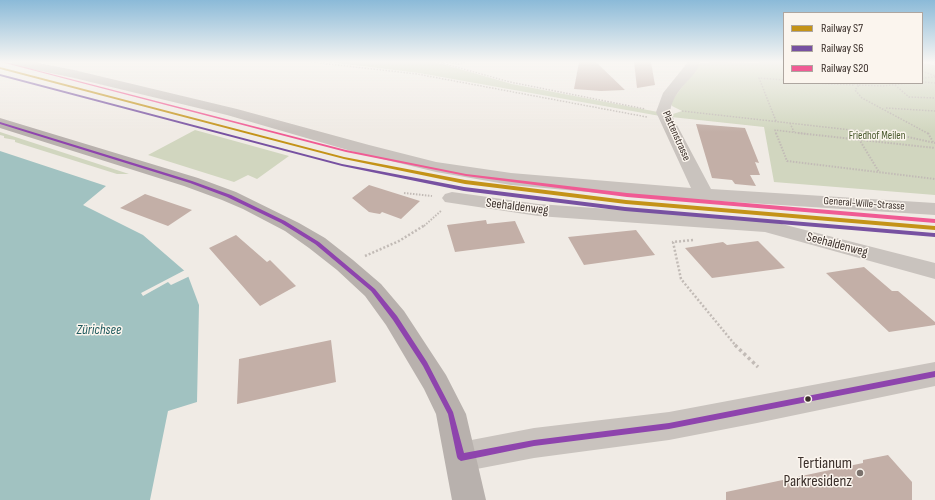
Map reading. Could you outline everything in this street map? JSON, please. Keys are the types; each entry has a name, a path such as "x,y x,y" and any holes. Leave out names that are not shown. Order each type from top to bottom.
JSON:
{"main road":[{"path":"0,123 229,196 278,219 317,243 373,290 395,318 425,364 451,414 469,500"}],"street":[{"name":"General-Wille-Strasse","path":"121,85 232,112 364,150 436,167 511,179 610,188 935,209"},
{"name":"Plattenstrasse","path":"677,85 664,103 665,114 704,194"},
{"name":"Seehaldenweg","path":"452,198 538,210 766,226 798,243 935,271"},
{"path":"461,457 534,443 668,426 935,374"}],"path":[{"path":"481,85 631,112 776,121 899,134 934,142"},
{"path":"526,85 665,114"},
{"path":"762,85 776,121"},
{"path":"850,85 883,85"},
{"path":"894,85 909,97 935,98"},
{"path":"860,86 856,90 857,94 928,132 934,142"},
{"path":"884,108 935,111"},
{"path":"790,123 795,132"},
{"path":"935,148 775,130 787,161 935,178"},
{"path":"858,139 879,172"},
{"path":"404,193 452,198"},
{"path":"362,257 399,241 422,228 452,198"},
{"path":"700,239 673,242 681,279 736,346 758,367"}],"green space":[{"path":"488,85 519,85 658,112 660,116"},
{"name":"Friedhof Meilen","path":"683,85 935,85 935,195 774,182 764,127 671,117 670,115 682,111 672,106 671,102"},
{"path":"195,130 289,156 257,179 248,175 234,182 148,155"},
{"path":"0,132 129,174 117,174 15,142 15,140 4,138 4,136 0,135"}],"water":[{"name":"Zürichsee","path":"0,151 106,186 83,205 143,235 187,273 199,305 197,402 168,411 150,500 0,500"}],"pier":[{"path":"185,270 190,276 171,285 168,282 143,296 141,293"}],"building":[{"path":"575,85 620,85 625,90 601,91 574,89"},
{"path":"637,85 653,85 637,88"},
{"path":"696,124 745,128 759,163 755,162 760,175 750,175 756,186 735,184 732,180 712,178"},
{"path":"369,185 420,201 401,219 382,212 380,214 369,212 352,198"},
{"path":"145,194 192,210 168,226 120,208"},
{"path":"486,220 487,224 515,221 525,243 455,252 447,225"},
{"path":"636,230 655,255 584,265 568,237"},
{"path":"236,235 267,262 270,260 296,286 260,306 209,248"},
{"path":"758,241 785,268 712,278 685,248 723,242 727,245"},
{"path":"864,267 892,291 898,291 935,322 935,325 889,332 826,273"},
{"path":"331,340 336,382 237,404 239,359"},
{"name":"Tertianum Parkresidenz","path":"888,455 912,482 912,500 726,500 726,492 863,463 863,460"}],"rail line":[{"name":"S6","path":"39,85 342,165 464,189 625,209 934,235"},
{"name":"S7","path":"66,85 344,158 465,182 626,202 935,228"},
{"name":"S20","path":"93,85 346,151 466,175 627,195 935,221"}],"transit line":[{"path":"0,123 191,182 229,196 283,222 317,243 373,290 395,318 425,364 451,414 461,457"},
{"path":"461,457 534,443 669,426 935,374"}],"place":[{"name":"Tertianum Parkresidenz","path":"860,473"}]}
